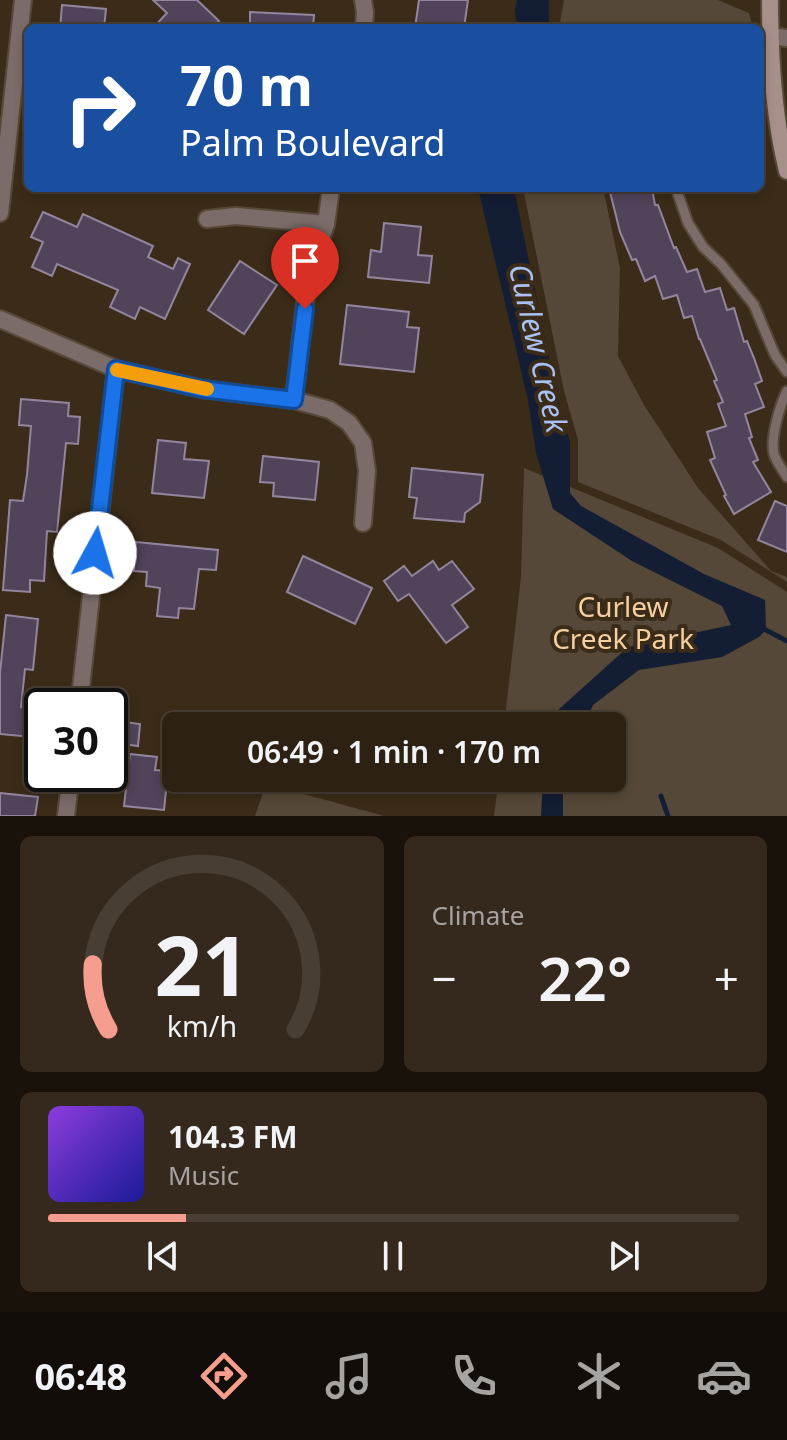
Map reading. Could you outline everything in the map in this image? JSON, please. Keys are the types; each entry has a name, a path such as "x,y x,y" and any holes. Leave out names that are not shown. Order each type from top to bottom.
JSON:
{"main road":[{"path":"770,0 779,37 776,110 787,171"}],"street":[{"path":"0,213 23,0"},
{"path":"363,0 364,24"},
{"path":"294,400 308,278 326,224 330,192"},
{"path":"207,219 236,216 326,224"},
{"path":"0,319 116,369 202,389 294,400 330,410 349,423 363,443 367,471 363,523"},
{"path":"81,688 116,369"},
{"path":"66,816 69,792"}],"lane":[{"path":"678,192 688,223 703,247 754,305 775,355 787,372"},
{"path":"787,391 775,429 774,455 787,477"}],"green space":[{"path":"564,0 718,0 749,13 752,24 560,24"},
{"path":"524,192 604,192 620,268 618,356 644,405 698,488 771,571 787,577 787,582 721,540 578,482 578,440 564,391"},
{"name":"Curlew Creek Park","path":"524,468 718,548 787,592 787,816 494,816 497,792 626,792 626,712 506,712 521,577"},
{"path":"263,792 297,792 384,816 255,816"}],"water":[{"path":"517,0 549,0 549,24 517,24"},
{"name":"Curlew Creek","path":"479,192 515,192 556,393 570,442 570,493 581,506 704,574 765,600 766,630 722,657 639,670 593,705 590,712 557,712 628,647 731,625 722,606 632,561 553,509 536,453 528,400"},
{"path":"542,792 563,792 563,816 541,816"}],"building":[{"path":"153,0 197,0 219,21 216,24 157,24 167,13"},
{"path":"419,0 468,0 465,24 416,24"},
{"path":"62,5 106,9 104,24 60,24"},
{"path":"250,12 314,15 313,24 250,24"},
{"path":"610,192 653,192 655,205 658,205 687,272 697,269 705,292 720,288 727,310 734,308 744,342 747,341 762,381 755,384 764,407 745,414 752,437 749,438 758,460 753,462 771,492 734,514 710,460 715,458 707,432 726,426 718,404 723,402 692,316 684,318 677,295 663,299 655,276 645,281 620,232"},
{"path":"43,212 77,227 83,214 153,246 148,257 173,269 178,258 190,264 165,319 140,307 135,319 110,307 118,290 57,264 52,276 32,267 43,242 31,237"},
{"path":"384,223 421,227 418,255 432,256 429,283 368,277 371,250 381,252"},
{"path":"240,261 277,285 244,334 208,310"},
{"path":"347,305 409,312 407,327 419,328 414,372 340,364"},
{"path":"21,399 69,403 68,416 80,417 78,444 66,443 57,532 47,531 44,581 30,580 30,592 3,590 10,500 23,501 27,475 31,426 19,425"},
{"path":"158,440 186,443 184,459 209,461 204,498 152,493"},
{"path":"263,456 319,462 315,500 273,496 274,483 260,482"},
{"path":"412,468 483,475 480,502 465,513 464,522 414,518 417,498 409,497"},
{"path":"775,501 787,506 787,552 758,540"},
{"path":"136,542 218,550 216,570 199,569 194,609 179,608 178,618 157,616 160,588 146,586 147,572 134,571"},
{"path":"303,556 372,588 355,624 287,592"},
{"path":"433,561 439,570 452,561 474,589 452,605 468,627 446,643 409,594 398,601 384,581 404,566 412,576"},
{"path":"6,615 38,619 33,670 25,669 21,707 24,707 24,736 0,734 0,673"},
{"path":"128,722 140,724 138,746 128,745"},
{"path":"130,754 157,757 155,770 162,771 162,792 166,792 164,810 124,806"},
{"path":"0,793 38,797 35,816 0,816"}],"waterway":[{"path":"762,628 787,641"},
{"path":"661,796 668,816"}],"slow traffic":[{"path":"117,370 207,389"}],"route":[{"path":"95,553 116,369 202,389 294,400 305,309"}]}
